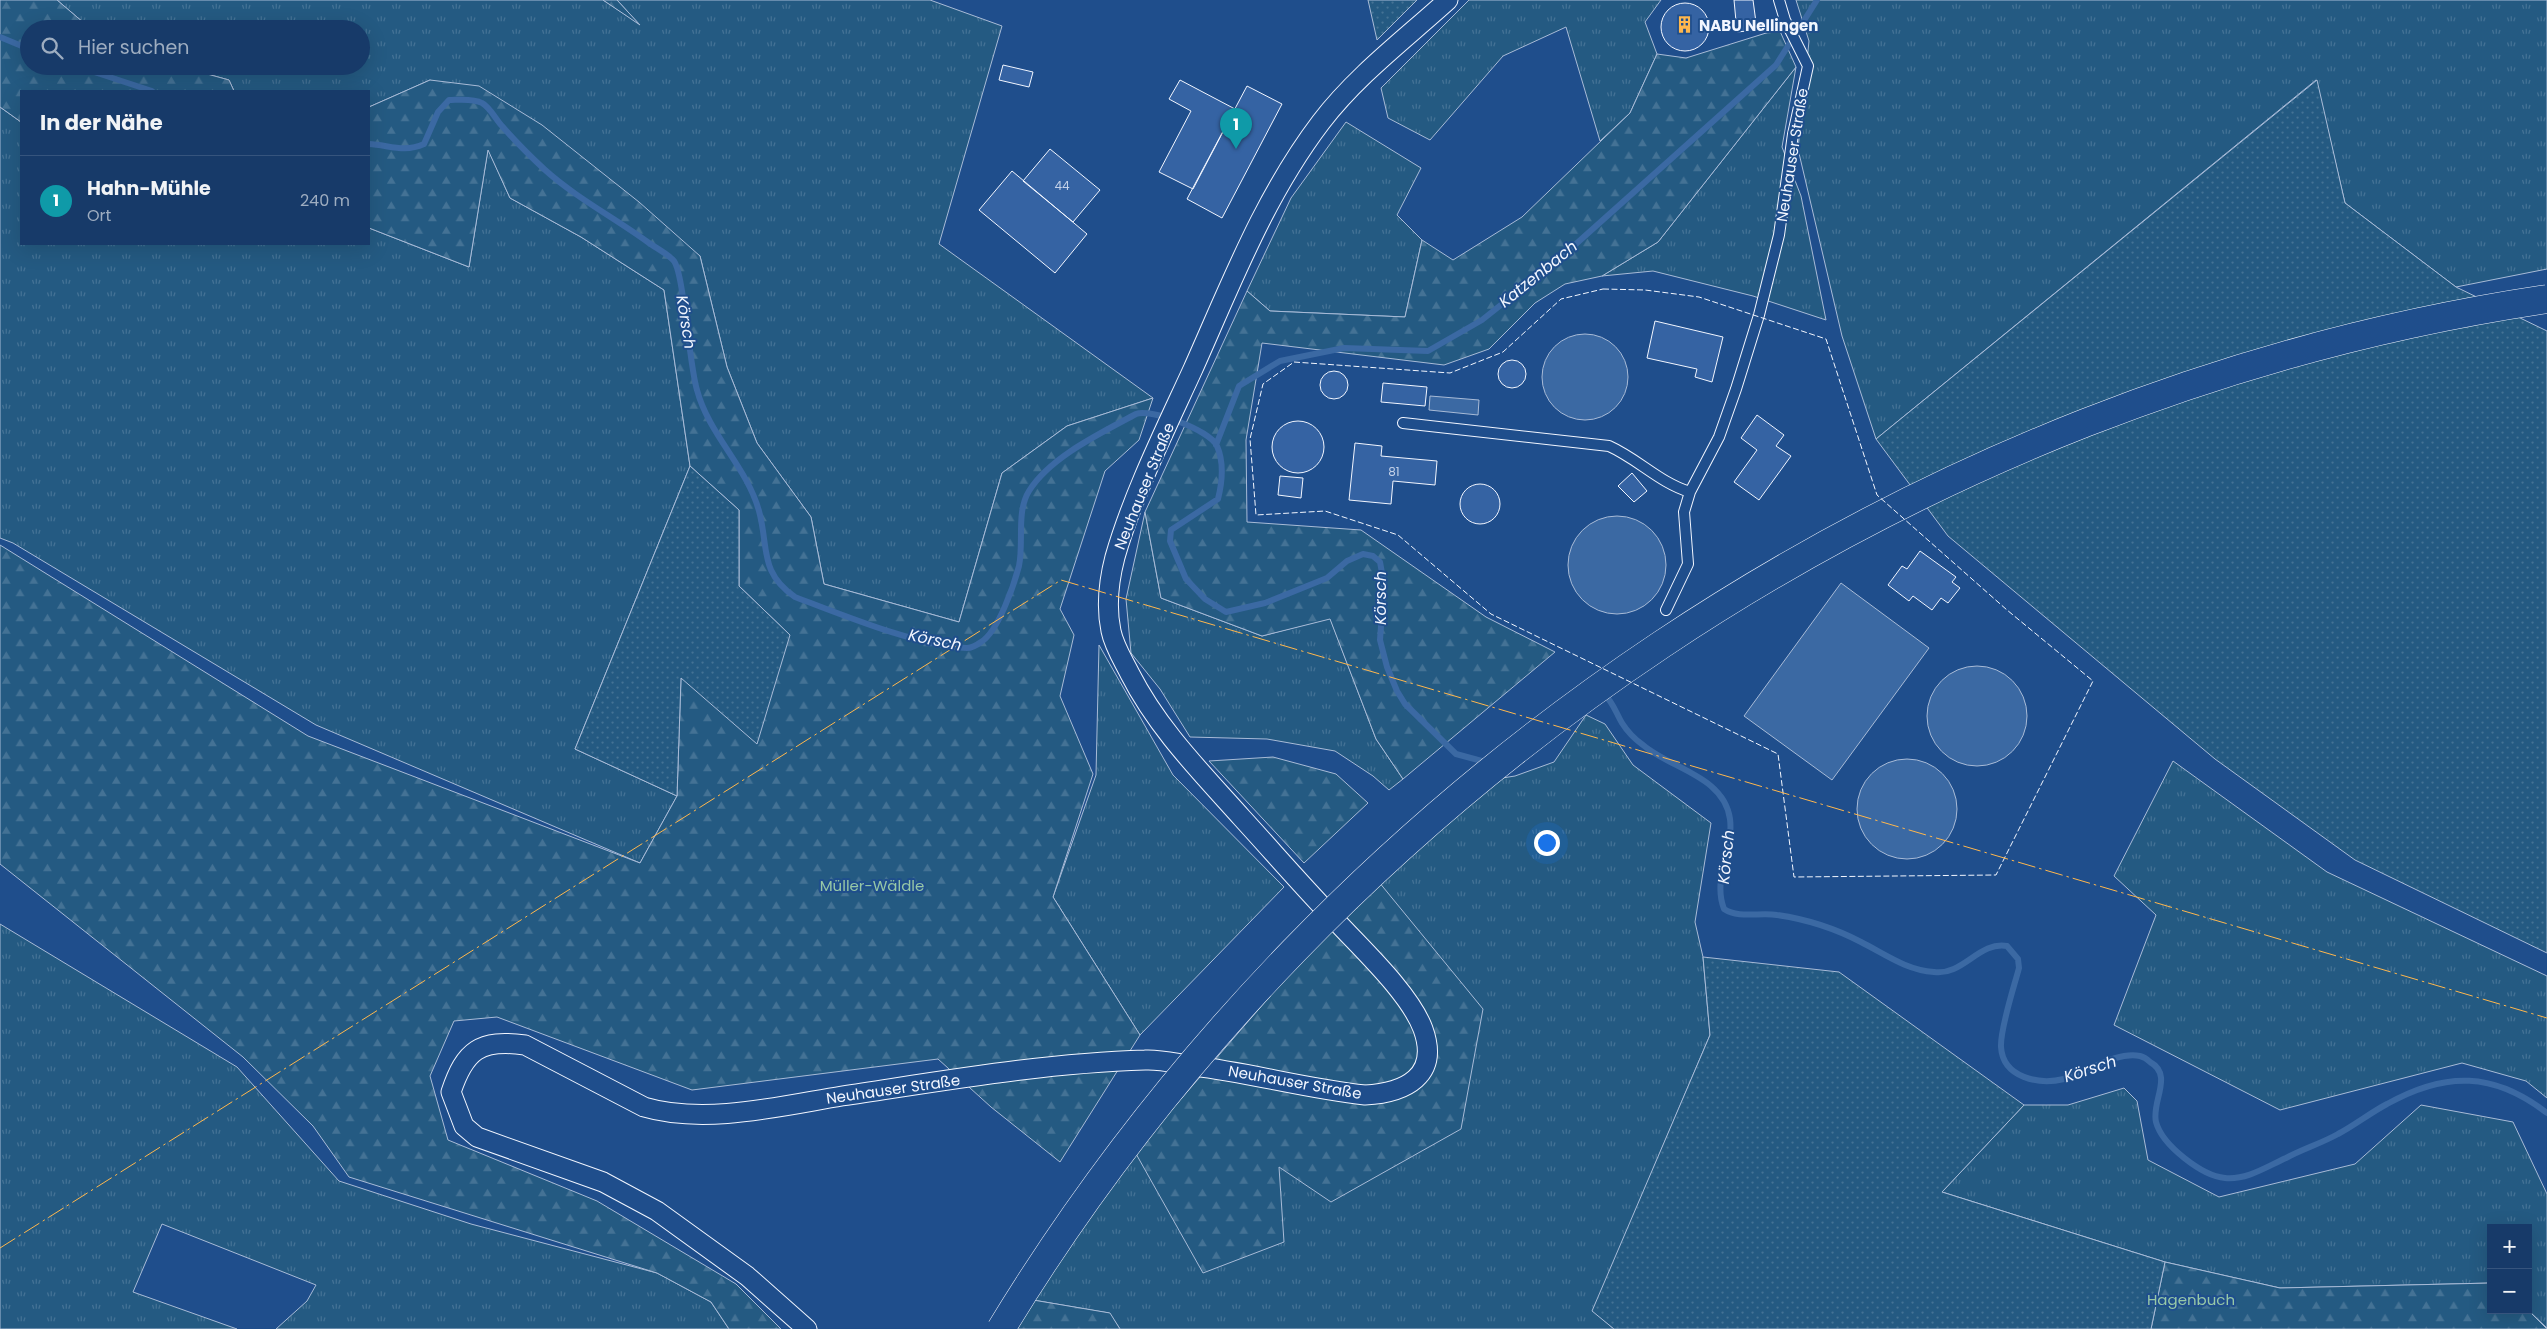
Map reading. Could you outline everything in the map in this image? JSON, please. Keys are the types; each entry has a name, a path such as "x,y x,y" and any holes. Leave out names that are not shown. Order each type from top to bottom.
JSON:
{"main road":[{"path":"1001,1329 1113,1163 1173,1087 1295,951 1348,896 1479,779 1590,694 1676,635 1781,570 1863,525 1989,464 2070,430 2211,378 2334,342 2415,323 2547,299"}],"street":[{"name":"Neuhauser Straße","path":"807,1329 747,1276 698,1238 657,1211 603,1182 477,1137 464,1126 451,1092 460,1066 470,1054 488,1045 507,1042 526,1045 644,1107 663,1113 692,1115 778,1106 1028,1069 1100,1062 1148,1060 1211,1068 1365,1095 1389,1094 1410,1084 1424,1070 1427,1049 1423,1029 1409,1005 1362,947 1179,748 1150,710 1119,652 1111,632 1108,607 1114,560 1123,531 1250,241 1294,160 1346,92 1448,0"}],"lane":[{"name":"Neuhauser Straße","path":"1666,610 1688,564 1684,512 1690,492 1719,437 1759,315 1779,235 1793,134 1808,66 1785,20 1779,0"},
{"path":"1403,423 1609,446 1627,454 1674,487 1690,492"}],"green space":[{"path":"0,0 57,0 80,20 20,20 20,75 211,75 229,80 234,90 20,90 20,121 0,107"},
{"path":"57,0 603,0 638,23 617,0 930,0 1002,26 939,244 1153,398 1067,426 1002,473 959,622 824,584 811,517 757,443 727,367 700,256 430,80 370,107 370,90 234,90 229,80 211,75 370,75 370,20 80,20"},
{"path":"603,0 617,0 640,25"},
{"path":"1368,0 1417,0 1377,40"},
{"path":"1469,0 1661,0 1645,22 1657,54 1630,113 1600,141 1566,27 1503,56 1430,140 1388,118 1381,88"},
{"path":"1796,0 2547,0 2547,269 2456,287 2345,203 2316,80 1876,439 1842,336 1798,149 1809,41"},
{"path":"1779,29 1796,67 1658,242 1602,276 1565,284 1535,303 1489,349 1444,365 1262,343 1246,440 1247,522 1361,530 1486,617 1555,652 1403,779 1376,739 1330,619 1262,636 1161,598 1145,512 1247,291 1270,311 1405,317 1422,240 1453,260 1522,217 1630,113 1657,54 1686,58"},
{"path":"1796,67 1782,147 1801,196 1826,320 1753,296 1653,271 1602,276 1658,242"},
{"name":"Müller-Wäldle","path":"430,80 479,86 542,125 639,202 700,256 727,367 757,443 811,517 824,584 959,622 1002,473 1067,426 1153,398 1139,440 1105,471 1060,609 1074,635 1060,696 1093,774 1053,897 1140,1035 1060,1162 991,1107 938,1059 692,1090 497,1017 454,1021 430,1076 448,1140 597,1201 736,1284 781,1329 729,1329 711,1302 657,1273 349,1177 313,1126 243,1057 0,864 0,545 308,736 640,863 677,796 681,677 790,635 739,586 739,510 690,466 664,290 581,237 510,198 488,150 469,267 370,228 370,107"},
{"path":"2317,80 2345,203 2456,287 2547,331 2547,953 2355,860 2215,759 1948,536 1876,439"},
{"path":"0,107 20,121 20,245 370,245 370,228 469,267 488,149 510,198 581,237 664,290 690,466 575,749 677,796 640,863 316,725 13,543 0,538"},
{"path":"1346,122 1421,168 1397,215 1422,240 1405,317 1270,311 1247,291 1291,198"},
{"path":"690,466 739,510 739,586 790,635 757,744 681,678 677,796 575,749"},
{"path":"1145,512 1161,598 1262,636 1330,618 1376,739 1403,779 1389,790 1373,776 1335,751 1267,739 1190,737 1160,689 1131,653 1126,599"},
{"path":"1099,645 1173,775 1284,887 1140,1035 1053,897 1096,775"},
{"path":"1586,715 1605,724 1633,765 1711,823 1695,922 1703,957 1710,1035 1593,1311 1614,1329 1120,1329 1109,1313 1033,1300 1135,1152 1279,1167 1374,876 1477,782 1515,776 1554,762"},
{"path":"1273,757 1336,774 1368,803 1304,863 1209,761"},
{"path":"2173,761 2327,872 2547,976 2547,1098 2526,1081 2462,1063 2280,1110 2114,1025 2156,915 2114,876"},
{"path":"1374,876 1483,1009 1461,1129 1331,1202 1279,1167 1284,1242 1203,1273 1135,1152"},
{"path":"0,924 237,1067 339,1181 471,1224 657,1273 711,1302 729,1329 276,1329 307,1301 316,1285 162,1224 133,1292 237,1329 0,1329"},
{"path":"1703,957 1839,972 2024,1105 1942,1192 2165,1262 2151,1329 1614,1329 1592,1311 1710,1035"},
{"path":"2124,1088 2137,1101 2148,1160 2219,1197 2355,1164 2421,1105 2513,1122 2547,1194 2547,1328 2532,1314 2532,1224 2487,1224 2487,1283 2280,1288 2165,1262 1942,1192 2024,1105 2068,1105"},
{"name":"Hagenbuch","path":"2165,1262 2280,1288 2487,1283 2487,1314 2532,1314 2547,1329 2151,1329"},
{"path":"1033,1300 1110,1313 1120,1329 1017,1329"}],"shaded area":[{"path":"1585,334 1601,337 1609,341 1621,353 1625,361 1628,377 1625,393 1621,401 1609,413 1601,417 1585,420 1569,417 1561,413 1549,401 1545,393 1542,377 1545,361 1549,353 1561,341 1569,337"},
{"path":"1430,396 1479,400 1478,415 1429,410"},
{"path":"1617,516 1636,519 1652,530 1663,546 1666,565 1663,584 1652,600 1636,611 1617,614 1598,611 1582,600 1571,584 1568,565 1571,546 1582,530 1598,519"},
{"path":"1841,583 1929,648 1832,780 1744,716"},
{"path":"1977,666 1996,670 2012,681 2023,697 2027,716 2023,735 2012,751 1996,762 1977,766 1958,762 1942,751 1931,735 1927,716 1931,697 1942,681 1958,670"},
{"path":"1907,759 1917,760 1935,767 1949,781 1956,799 1956,819 1949,837 1935,851 1917,858 1907,859 1897,858 1879,851 1865,837 1858,819 1857,809 1858,799 1865,781 1879,767 1897,760"}],"building":[{"path":"1734,0 1753,0 1757,30 1737,32"},
{"name":"NABU Nellingen","path":"1680,3 1690,3 1702,10 1709,22 1709,32 1702,44 1690,51 1680,51 1672,47 1665,40 1661,32 1661,22 1665,14 1672,7"},
{"path":"1003,65 1033,72 1029,87 999,80"},
{"path":"1180,80 1235,109 1193,189 1159,172 1191,111 1169,99"},
{"path":"1247,86 1282,104 1222,218 1187,199"},
{"path":"1050,149 1100,190 1073,222 1023,181"},
{"path":"1012,171 1087,234 1055,273 979,210"},
{"path":"1655,321 1723,337 1712,382 1695,377 1697,369 1647,358"},
{"path":"1512,360 1522,364 1526,374 1522,384 1512,388 1502,384 1498,374 1502,364"},
{"path":"1334,371 1344,375 1348,385 1344,395 1334,399 1324,395 1320,385 1324,375"},
{"path":"1383,383 1427,387 1425,406 1381,402"},
{"path":"1757,415 1784,435 1776,446 1791,456 1759,500 1734,482 1757,450 1741,438"},
{"path":"1298,421 1308,423 1316,429 1322,437 1324,447 1322,457 1316,465 1308,471 1298,473 1288,471 1280,465 1274,457 1272,447 1274,437 1280,429 1288,423"},
{"path":"1355,443 1382,446 1381,456 1437,461 1435,485 1393,481 1391,504 1349,500"},
{"path":"1632,473 1647,491 1634,502 1618,486"},
{"path":"1280,476 1303,478 1301,498 1278,495"},
{"path":"1480,484 1494,490 1500,504 1494,518 1480,524 1466,518 1460,504 1466,490"},
{"path":"1920,551 1956,577 1952,582 1960,588 1948,603 1941,598 1932,610 1913,596 1909,601 1888,585 1902,566 1907,569"}],"waterway":[{"name":"Katzenbach","path":"1216,445 1239,386 1280,361 1344,348 1428,351 1482,320 1567,252 1776,65 1817,0"},
{"name":"Körsch","path":"0,37 20,45"},
{"name":"Körsch","path":"103,75 149,90"},
{"name":"Körsch","path":"370,144 403,148 417,147 424,144 438,112 449,100 478,101 488,107 517,143 556,179 582,199 674,261 681,283 697,390 710,422 746,480 753,495 762,524 770,569 784,588 795,597 857,621 903,636 947,646 967,648 976,645 987,637 993,629 1009,596 1019,566 1021,518 1025,499 1038,479 1063,457 1107,429 1136,414 1154,414 1192,427 1203,433 1217,446 1221,459 1221,486 1218,499 1171,530 1170,541 1186,579 1205,599 1226,612 1265,603 1327,578 1347,561 1363,554 1373,556 1380,562 1384,584 1380,640 1387,667 1397,691 1405,704 1456,754 1489,763"},
{"name":"Körsch","path":"1604,694 1624,726 1637,741 1707,783 1726,804 1730,819 1730,830 1720,886 1724,909 1736,914 1770,914 1809,922 1851,937 1896,961 1924,971 1944,972 1954,969 1988,949 1997,946 2007,946 2018,959 2019,968 2001,1039 2003,1058 2008,1066 2024,1077 2034,1080 2054,1081 2073,1076 2111,1059 2130,1055 2144,1058 2157,1067 2160,1074 2161,1081 2155,1114 2160,1131 2174,1149 2205,1172 2225,1178 2249,1175 2332,1137 2409,1093 2429,1086 2450,1082 2489,1083 2527,1099 2547,1113"}],"fence":[{"path":"1603,289 1645,290 1699,297 1826,339 1877,495 2007,610 2093,681 1996,875 1794,877 1778,754 1491,614 1398,535 1325,511 1256,515 1250,439 1263,384 1294,362 1450,373 1503,352 1561,299 1603,289"}],"power":[{"path":"0,1248 1061,580 2547,1018"}],"place":[{"name":"NABU Nellingen","path":"1685,25"},
{"name":"Hahn-Mühle","path":"1236,149"}]}
